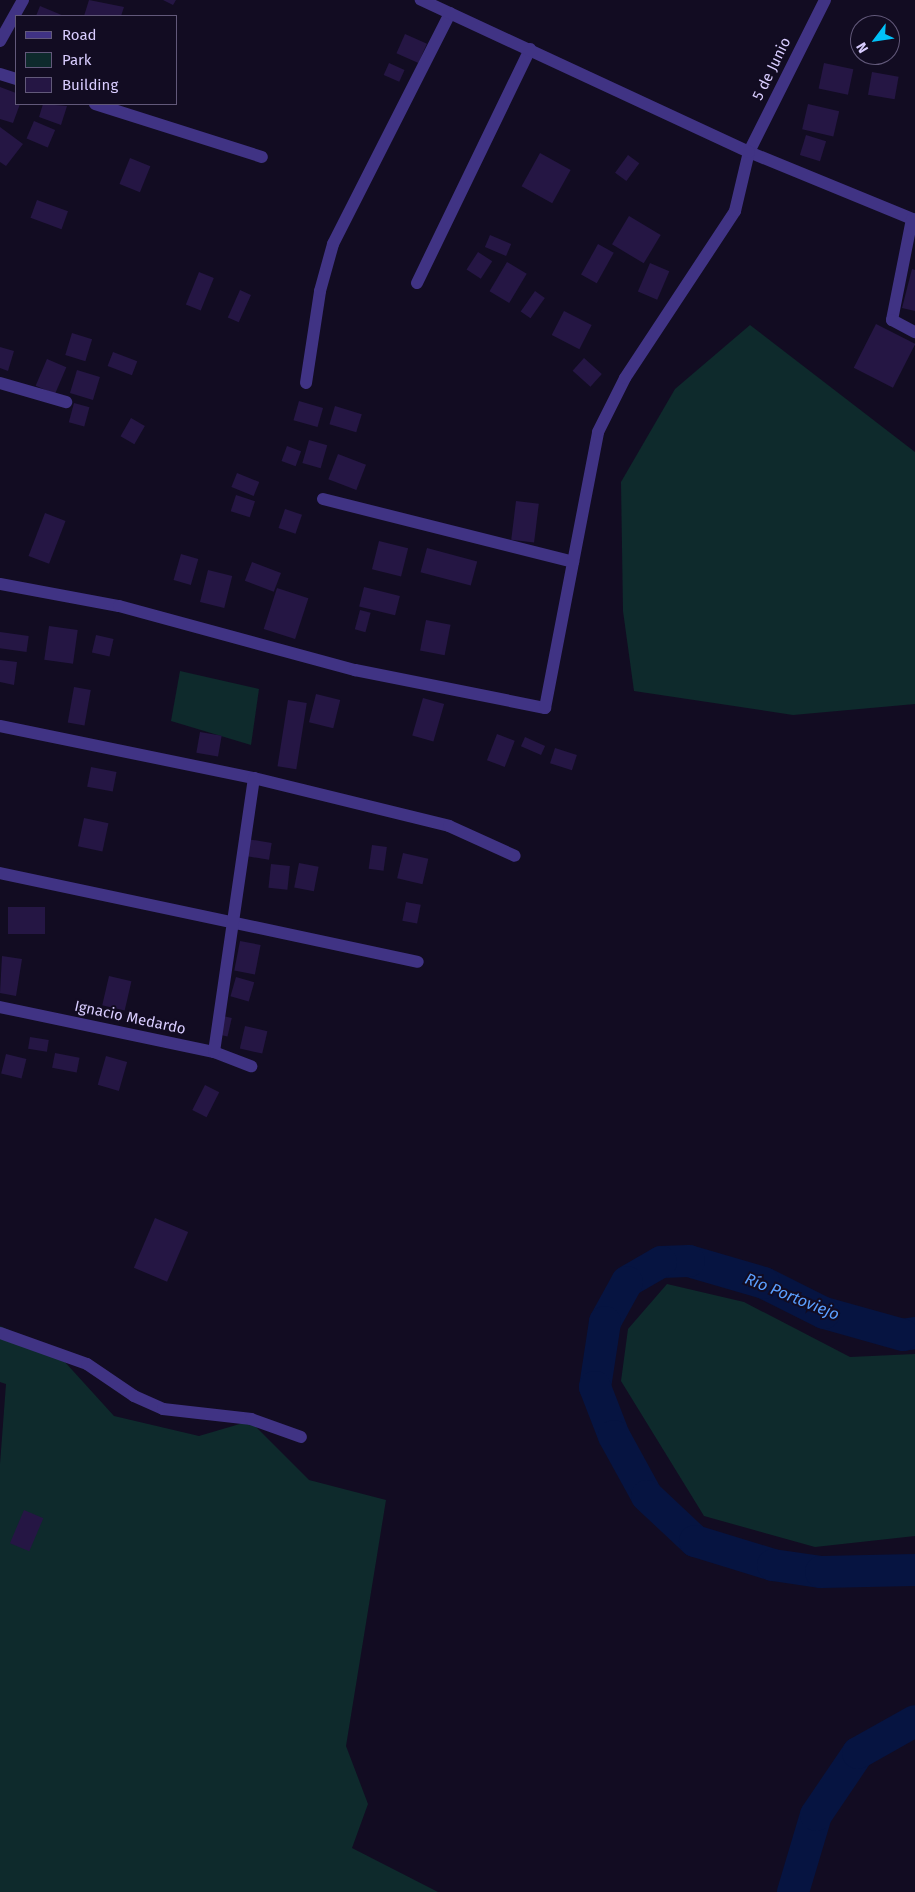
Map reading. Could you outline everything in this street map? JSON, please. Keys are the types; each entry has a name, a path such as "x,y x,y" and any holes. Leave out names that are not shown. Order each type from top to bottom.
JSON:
{"street":[{"path":"0,41 23,0"},
{"path":"421,0 749,152 914,219 892,320 915,332"},
{"name":"5 de Junio","path":"0,584 118,606 355,670 544,708 598,432 625,378 735,211 749,152 825,0"},
{"path":"306,382 320,291 333,244 450,13"},
{"path":"417,283 530,50"},
{"path":"0,74 15,79"},
{"path":"98,105 262,157"},
{"path":"0,383 66,402"},
{"path":"323,499 573,562"},
{"path":"0,726 254,778 449,826 516,856"},
{"path":"214,1052 231,924 254,778"},
{"path":"0,873 231,924 418,962"},
{"name":"Ignacio Medardo","path":"0,1007 214,1052 251,1066"},
{"path":"0,1333 87,1364 134,1396 163,1410 252,1419 301,1437"}],"green space":[{"path":"750,325 915,452 915,704 793,715 634,691 623,611 621,482 675,389"},
{"path":"180,671 259,689 251,745 171,721"},
{"path":"667,1284 744,1302 850,1357 915,1354 915,1536 815,1547 704,1516 621,1381 628,1329"},
{"path":"0,1326 54,1350 114,1416 199,1436 250,1421 309,1480 386,1500 346,1746 368,1804 352,1848 438,1892 0,1892 0,1464 6,1384 0,1382"}],"building":[{"path":"89,0 124,7 121,15 84,15"},
{"path":"163,0 176,0 173,5"},
{"path":"40,6 62,15 36,15"},
{"path":"405,34 427,44 418,63 396,53"},
{"path":"389,63 405,70 399,82 384,75"},
{"path":"824,63 853,69 848,95 819,88"},
{"path":"872,72 899,77 895,99 868,95"},
{"path":"0,87 15,93 15,105 20,105 13,123 0,119"},
{"path":"808,104 839,111 833,137 802,129"},
{"path":"43,105 67,106 61,125 39,117"},
{"path":"34,121 55,130 48,147 27,138"},
{"path":"0,127 23,144 6,166 0,162"},
{"path":"806,135 826,141 820,161 800,155"},
{"path":"540,153 571,170 552,203 522,186"},
{"path":"628,155 639,163 626,181 615,173"},
{"path":"130,158 150,166 140,192 120,184"},
{"path":"37,200 68,211 62,229 31,218"},
{"path":"629,216 661,235 644,263 612,244"},
{"path":"490,235 511,244 506,256 485,247"},
{"path":"598,244 614,253 597,283 581,275"},
{"path":"478,252 492,261 481,279 467,270"},
{"path":"507,262 527,274 509,303 489,291"},
{"path":"650,263 669,271 657,300 638,292"},
{"path":"912,269 915,270 915,311 902,308"},
{"path":"199,272 214,278 201,310 186,304"},
{"path":"240,290 251,295 239,322 228,317"},
{"path":"535,291 545,298 530,318 521,311"},
{"path":"564,311 592,325 579,349 552,335"},
{"path":"876,324 915,344 893,388 854,368"},
{"path":"72,333 92,339 85,361 65,355"},
{"path":"0,347 14,351 8,371 0,368"},
{"path":"113,352 137,361 132,375 108,366"},
{"path":"584,358 602,374 590,387 573,371"},
{"path":"47,359 66,367 55,394 36,386"},
{"path":"77,370 100,377 93,400 70,393"},
{"path":"299,401 323,408 318,427 293,420"},
{"path":"74,403 89,407 84,426 69,422"},
{"path":"335,406 362,414 356,432 329,424"},
{"path":"131,418 145,426 134,444 121,436"},
{"path":"309,440 327,445 321,468 302,463"},
{"path":"287,446 301,451 296,466 282,461"},
{"path":"338,454 366,465 356,490 328,479"},
{"path":"237,473 259,482 254,496 231,487"},
{"path":"236,495 255,501 250,517 231,511"},
{"path":"516,501 539,504 534,543 511,540"},
{"path":"285,509 302,515 296,534 278,528"},
{"path":"45,513 66,521 49,564 29,556"},
{"path":"379,541 408,548 401,576 372,569"},
{"path":"427,548 477,561 471,586 421,572"},
{"path":"181,554 198,559 191,585 174,580"},
{"path":"252,562 281,573 274,592 245,581"},
{"path":"208,570 232,576 224,608 200,602"},
{"path":"364,587 400,596 395,615 359,606"},
{"path":"277,588 308,598 295,639 264,629"},
{"path":"360,610 371,613 365,632 355,629"},
{"path":"426,620 451,625 445,655 420,650"},
{"path":"49,626 78,630 73,664 44,660"},
{"path":"0,632 29,636 26,652 0,648"},
{"path":"96,635 114,639 109,657 92,653"},
{"path":"0,660 17,662 14,685 0,682"},
{"path":"74,687 91,690 84,725 68,722"},
{"path":"316,694 340,700 333,728 309,722"},
{"path":"423,698 444,704 433,742 412,735"},
{"path":"288,700 307,703 296,769 278,766"},
{"path":"200,732 222,736 218,757 196,753"},
{"path":"497,734 515,741 505,767 487,760"},
{"path":"525,737 545,746 541,755 521,746"},
{"path":"555,748 577,755 572,770 550,763"},
{"path":"91,767 117,772 113,792 87,787"},
{"path":"84,818 108,823 102,852 78,846"},
{"path":"247,839 272,843 269,860 244,856"},
{"path":"372,845 387,847 384,871 369,869"},
{"path":"403,853 428,859 422,884 397,878"},
{"path":"299,863 319,867 314,891 294,888"},
{"path":"271,864 290,866 287,890 268,888"},
{"path":"406,902 421,905 417,924 402,921"},
{"path":"8,907 45,907 45,934 8,934"},
{"path":"240,941 261,945 255,974 234,970"},
{"path":"2,956 22,959 16,996 0,993"},
{"path":"109,976 131,981 125,1010 102,1005"},
{"path":"236,977 254,982 249,1001 230,996"},
{"path":"223,1016 232,1018 227,1037 219,1035"},
{"path":"245,1026 267,1031 262,1054 240,1048"},
{"path":"30,1037 49,1040 47,1052 28,1049"},
{"path":"55,1053 80,1058 77,1072 52,1068"},
{"path":"6,1054 26,1059 22,1078 1,1073"},
{"path":"106,1056 127,1062 119,1091 98,1085"},
{"path":"205,1085 219,1092 207,1117 192,1110"},
{"path":"155,1218 188,1232 167,1282 134,1268"},
{"path":"24,1510 43,1518 29,1551 10,1543"}],"waterway":[{"name":"Río Portoviejo","path":"915,1333 903,1335 824,1313 764,1283 689,1261 661,1262 627,1282 605,1322 595,1387 614,1436 647,1496 695,1541 773,1565 821,1572 915,1570"},
{"name":"Río Portoviejo","path":"793,1892 816,1815 858,1753 915,1721"}]}
